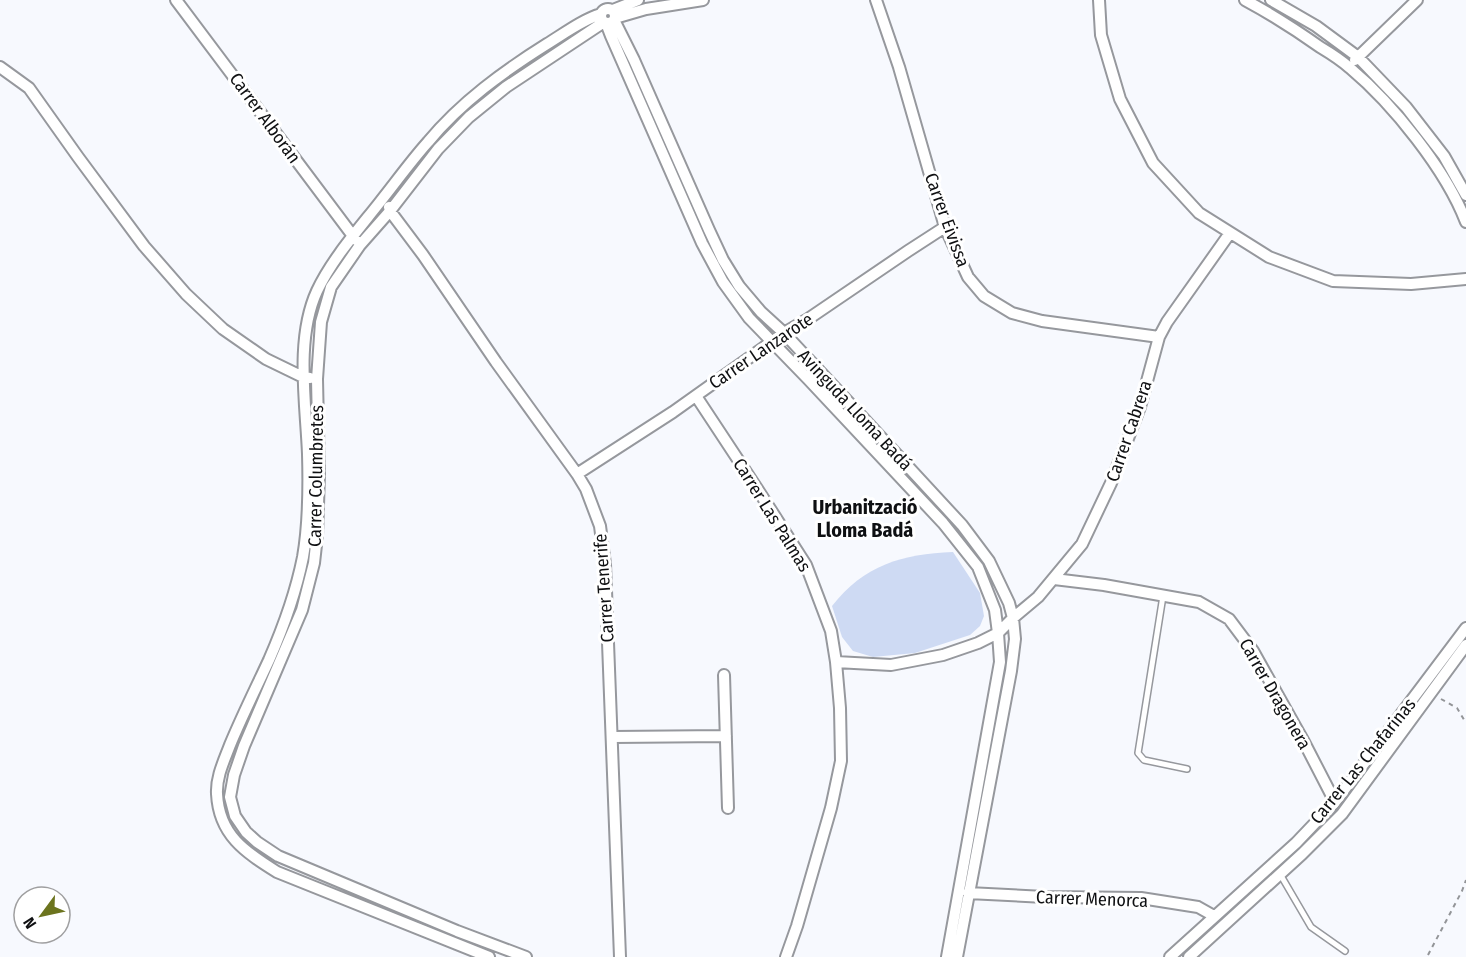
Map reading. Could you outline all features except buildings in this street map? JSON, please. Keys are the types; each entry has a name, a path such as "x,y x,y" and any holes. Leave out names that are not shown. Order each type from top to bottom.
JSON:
{"street":[{"name":"Carrer Alborán","path":"176,0 356,241"},
{"path":"608,15 638,0"},
{"path":"608,15 703,0"},
{"name":"Carrer Eivissa","path":"876,0 945,227 968,277 984,296 1012,313 1042,321 1159,337"},
{"path":"1099,0 1101,35 1120,99 1153,163 1199,213 1269,257 1333,281 1411,284 1466,279"},
{"path":"1245,0 1349,66 1372,88 1413,135 1436,167 1466,222"},
{"path":"1271,0 1316,26 1358,57 1406,107 1444,156 1466,195"},
{"path":"1349,66 1417,0"},
{"name":"Carrer Columbretes","path":"526,957 457,931 278,856 246,832 235,816 230,797 244,746 302,610 314,563 319,475 317,380 321,322 331,287 356,241 387,193 428,141 463,105 532,53 589,18 608,15"},
{"name":"Carrer Columbretes","path":"489,957 277,872 251,856 235,840 221,819 217,793 219,771 270,658 290,606 302,558 309,513 303,377 307,324 317,291 342,249 356,241 390,211 438,149 469,117 506,87 608,15"},
{"name":"Avinguda Lloma Badá","path":"608,15 634,60 723,260 739,286 962,525 989,561 1010,603 1015,639 1011,671 957,957"},
{"name":"Avinguda Lloma Badá","path":"608,15 611,36 698,232 723,282 749,318 936,514 978,567 995,610 1000,662 946,957"},
{"path":"0,67 29,88 138,237 186,294 223,329 266,359 303,377 317,380"},
{"path":"387,193 390,211"},
{"name":"Carrer Tenerife","path":"390,211 577,474 586,489 600,526 605,564 620,957"},
{"name":"Carrer Lanzarote","path":"577,474 945,227"},
{"name":"Carrer Cabrera","path":"836,663 891,665 943,655 978,644 998,633 1038,597 1082,544 1111,483 1140,407 1159,337 1167,322 1230,233"},
{"name":"Carrer Las Palmas","path":"696,396 806,565 831,631 840,708 840,761 831,808 810,885 786,957"},
{"name":"Carrer Dragonera","path":"1054,579 1104,585 1199,602 1229,619 1253,651 1335,802"},
{"name":"Carrer Las Chafarinas","path":"1170,957 1296,843 1335,802 1466,628"},
{"name":"Carrer Las Chafarinas","path":"1189,957 1342,814 1466,645"},
{"path":"724,675 728,808"},
{"path":"613,737 726,736"},
{"name":"Carrer Menorca","path":"968,893 1141,898 1198,908 1214,916"}],"lane":[{"path":"1163,596 1138,753 1144,760 1187,769"},
{"path":"1280,874 1311,927 1345,951"}],"path":[{"path":"1430,695 1444,699 1457,708 1466,723"},
{"path":"1428,955 1466,880"}],"shaded area":[{"path":"953,552 980,593 984,616 980,626 970,635 915,653 873,657 853,651 842,637 832,606 844,592 871,571 885,564 934,553"}],"district":[{"name":"Urbanització Lloma Badá","path":"865,518"}]}
